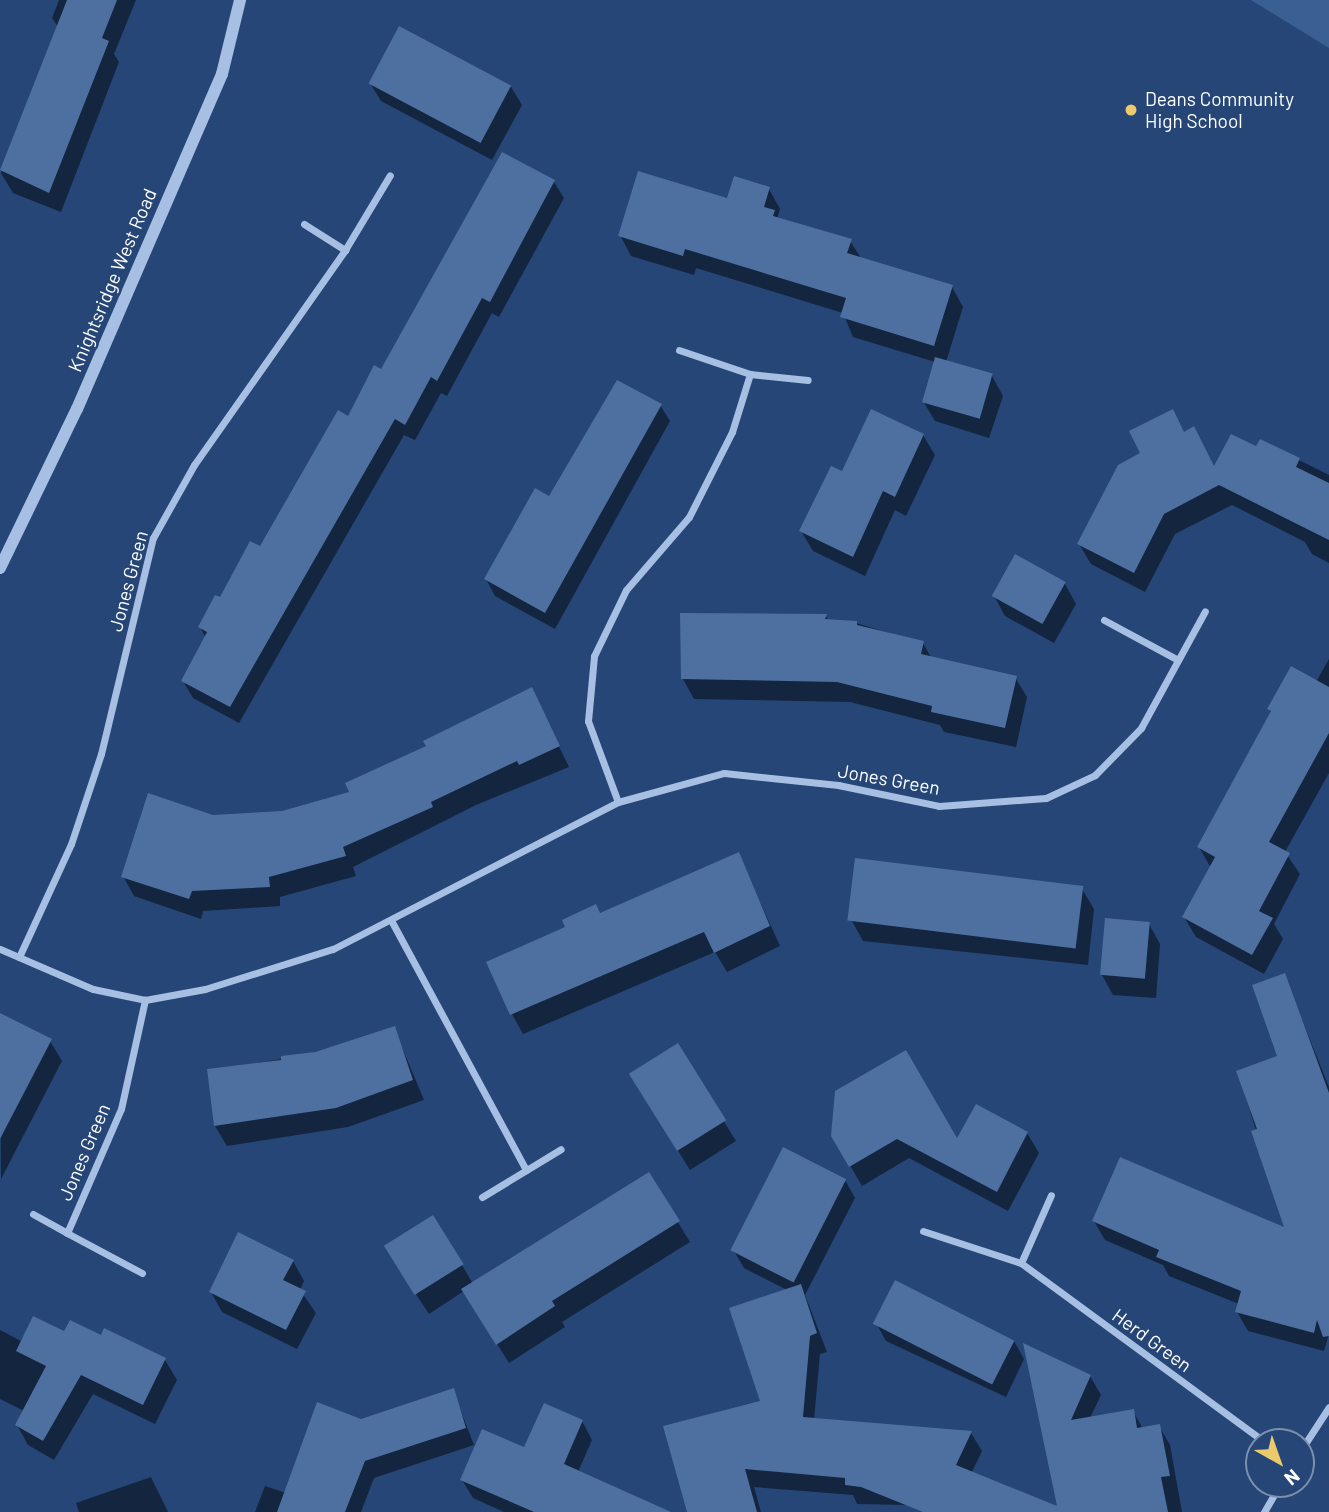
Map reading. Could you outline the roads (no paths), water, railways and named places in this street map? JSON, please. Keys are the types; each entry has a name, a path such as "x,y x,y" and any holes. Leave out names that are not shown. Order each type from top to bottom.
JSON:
{"street":[{"name":"Knightsridge West Road","path":"1,564 77,409 222,74 240,0"},
{"name":"Jones Green","path":"19,957 71,844 101,754 153,538 194,465 345,250 390,176"},
{"path":"304,224 345,250"},
{"path":"679,350 750,374 807,380"},
{"path":"618,802 588,720 594,656 626,590 689,517 732,432 750,374"},
{"name":"Jones Green","path":"0,949 93,989 145,1000 205,989 333,949 392,922 508,855 618,802 724,773 838,785 939,806 1046,798 1095,775 1141,728 1205,611"},
{"path":"1104,620 1178,660"},
{"path":"392,922 526,1170"},
{"name":"Jones Green","path":"67,1233 121,1109 145,1000"},
{"path":"482,1197 561,1149"},
{"path":"1021,1263 1051,1195"},
{"name":"Jones Green","path":"33,1214 142,1273"},
{"name":"Herd Green","path":"923,1231 1021,1263 1246,1428"},
{"path":"1315,1428 1329,1407"}],"place":[{"name":"Deans Community High School","path":"1131,110"}]}
